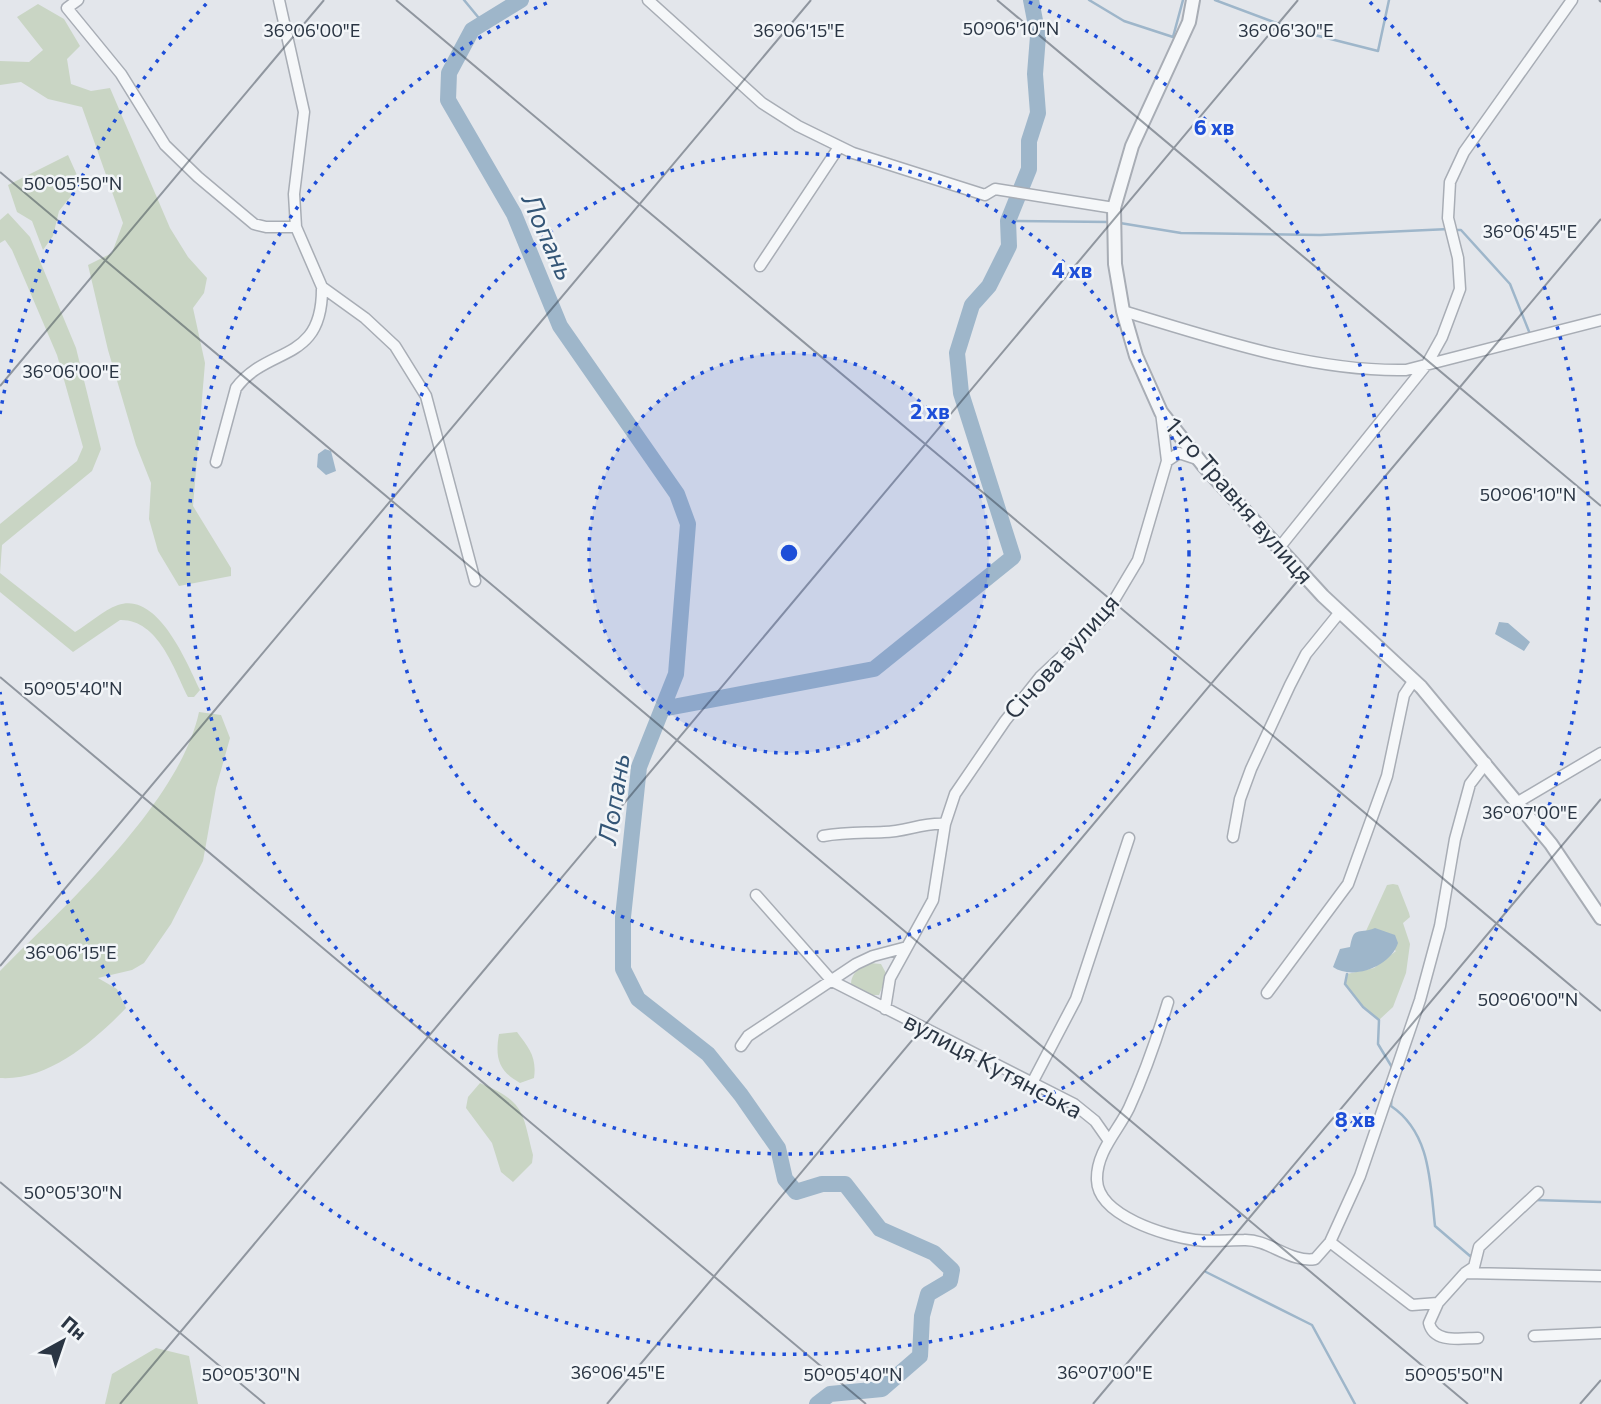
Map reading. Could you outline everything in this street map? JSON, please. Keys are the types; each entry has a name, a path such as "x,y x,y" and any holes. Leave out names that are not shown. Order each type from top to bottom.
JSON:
{"street":[{"path":"78,0 67,8 121,74 165,145 244,218 265,228 296,227"},
{"path":"216,462 236,388 243,379 289,352 315,329 322,313 322,287 296,227 294,194 304,112 279,0"},
{"path":"648,0 762,103 839,147 985,195 995,189 1114,208"},
{"name":"1-го Травня вулиця","path":"1193,0 1189,22 1132,146 1114,208 1115,264 1123,311 1136,356 1161,412 1199,460 1340,612 1413,680 1486,763 1551,844 1601,918"},
{"path":"1279,548 1427,364 1442,337 1460,289 1458,258 1448,218 1450,182 1464,152 1572,0"},
{"path":"760,266 839,147"},
{"path":"322,287 365,318 395,346 426,396 475,581"},
{"path":"1123,311 1211,337 1305,359 1381,371 1406,370 1601,320"},
{"name":"Січова вулиця","path":"885,1009 890,978 933,900 945,824 956,794 1005,721 1040,677 1104,617 1147,538 1167,461 1161,412"},
{"path":"1167,461 1179,453 1199,460"},
{"path":"1233,837 1240,799 1251,769 1290,685 1306,654 1340,612"},
{"path":"1268,993 1348,884 1387,776 1404,695 1413,680"},
{"path":"1518,803 1601,754"},
{"path":"1168,1002 1129,1108 1109,1141 1098,1167 1097,1182 1102,1199 1117,1213 1176,1236 1197,1240 1251,1240 1303,1261 1315,1259 1330,1241 1360,1176 1420,1000 1440,926 1455,839 1470,784 1486,763"},
{"path":"823,836 853,831 886,832 934,823 945,824"},
{"path":"1032,1083 1076,999 1129,838"},
{"name":"вулиця Кутянська","path":"756,895 832,981 1074,1104 1095,1121 1109,1141"},
{"path":"741,1046 748,1036 873,956 907,947"},
{"path":"1478,1338 1445,1339 1436,1335 1429,1324 1438,1303 1465,1273 1474,1267 1477,1253 1538,1192"},
{"path":"1330,1241 1412,1305 1438,1303"},
{"path":"1465,1273 1601,1276"},
{"path":"1534,1336 1601,1333"}],"green space":[{"path":"38,4 64,19 80,46 67,59 71,84 91,91 110,88 170,228 188,257 207,278 204,293 193,308 205,363 193,506 231,568 231,576 179,586 158,551 149,519 151,483 136,445 108,350 88,265 112,253 123,223 82,107 48,99 21,82 0,85 0,61 29,62 43,50 17,17"},
{"path":"68,155 81,184 59,211 53,236 43,250 32,221 17,212 8,185"},
{"path":"8,213 30,237 76,348 101,449 92,471 2,545 0,573 0,524 77,461 83,447 57,355 12,250 5,240 0,243 0,220"},
{"path":"0,573 75,632 118,605 132,604 146,609 169,632 200,690 194,697 188,697 155,637 133,622 120,620 73,652 0,592"},
{"path":"199,712 221,715 230,738 216,788 203,861 171,924 144,963 132,970 98,978 117,989 126,1008 85,1045 53,1066 36,1073 0,1078 0,971 87,884 145,816 169,781 188,746"},
{"path":"1387,885 1398,885 1409,913 1410,917 1403,923 1410,944 1406,973 1393,1007 1379,1020 1363,1007 1345,984 1347,974 1374,968 1396,951 1366,931"},
{"path":"870,963 881,964 887,975 879,995 870,995 851,984 857,971"},
{"path":"517,1032 528,1048 534,1064 534,1078 520,1083 507,1074 498,1056 499,1034"},
{"path":"480,1083 506,1096 523,1118 533,1155 532,1163 513,1182 501,1172 492,1143 466,1108 468,1097"},
{"path":"156,1348 189,1356 198,1404 105,1404 112,1374"}],"water":[{"path":"325,449 331,451 336,471 326,475 317,467 318,454"},
{"path":"1499,622 1508,623 1530,642 1524,651 1495,634"},
{"path":"1375,928 1395,935 1398,943 1388,958 1361,972 1341,971 1333,967 1340,949 1350,947 1355,933"}],"waterway":[{"path":"464,0 483,23"},
{"name":"Лопань","path":"521,0 472,30 449,73 448,100 514,214 560,326 677,494 688,524 676,674 639,767 623,917 623,969 638,999 708,1054 741,1095 778,1148 785,1179 796,1192 822,1184 845,1184 880,1229 934,1253 952,1270 950,1281 928,1294 922,1316 920,1356 882,1389 830,1394 817,1404"},
{"path":"662,709 874,669 1013,557 961,393 957,353 972,305 989,286 1009,246 1008,221 1029,169 1029,141 1038,113 1035,74 1038,36 1031,0"},
{"path":"1089,0 1124,21 1173,37 1183,0"},
{"path":"1215,0 1295,30 1378,51 1389,0"},
{"path":"1008,221 1110,222"},
{"path":"1120,223 1181,233 1320,235 1449,229"},
{"path":"1455,230 1461,230 1510,284 1530,334"},
{"path":"1347,974 1345,984 1363,1007 1379,1020 1378,1044 1393,1069"},
{"path":"1392,1095 1391,1106 1404,1117 1421,1144 1429,1176 1435,1226 1470,1256 1475,1253"},
{"path":"1535,1200 1601,1202"},
{"path":"1206,1272 1312,1325 1355,1404"}]}
